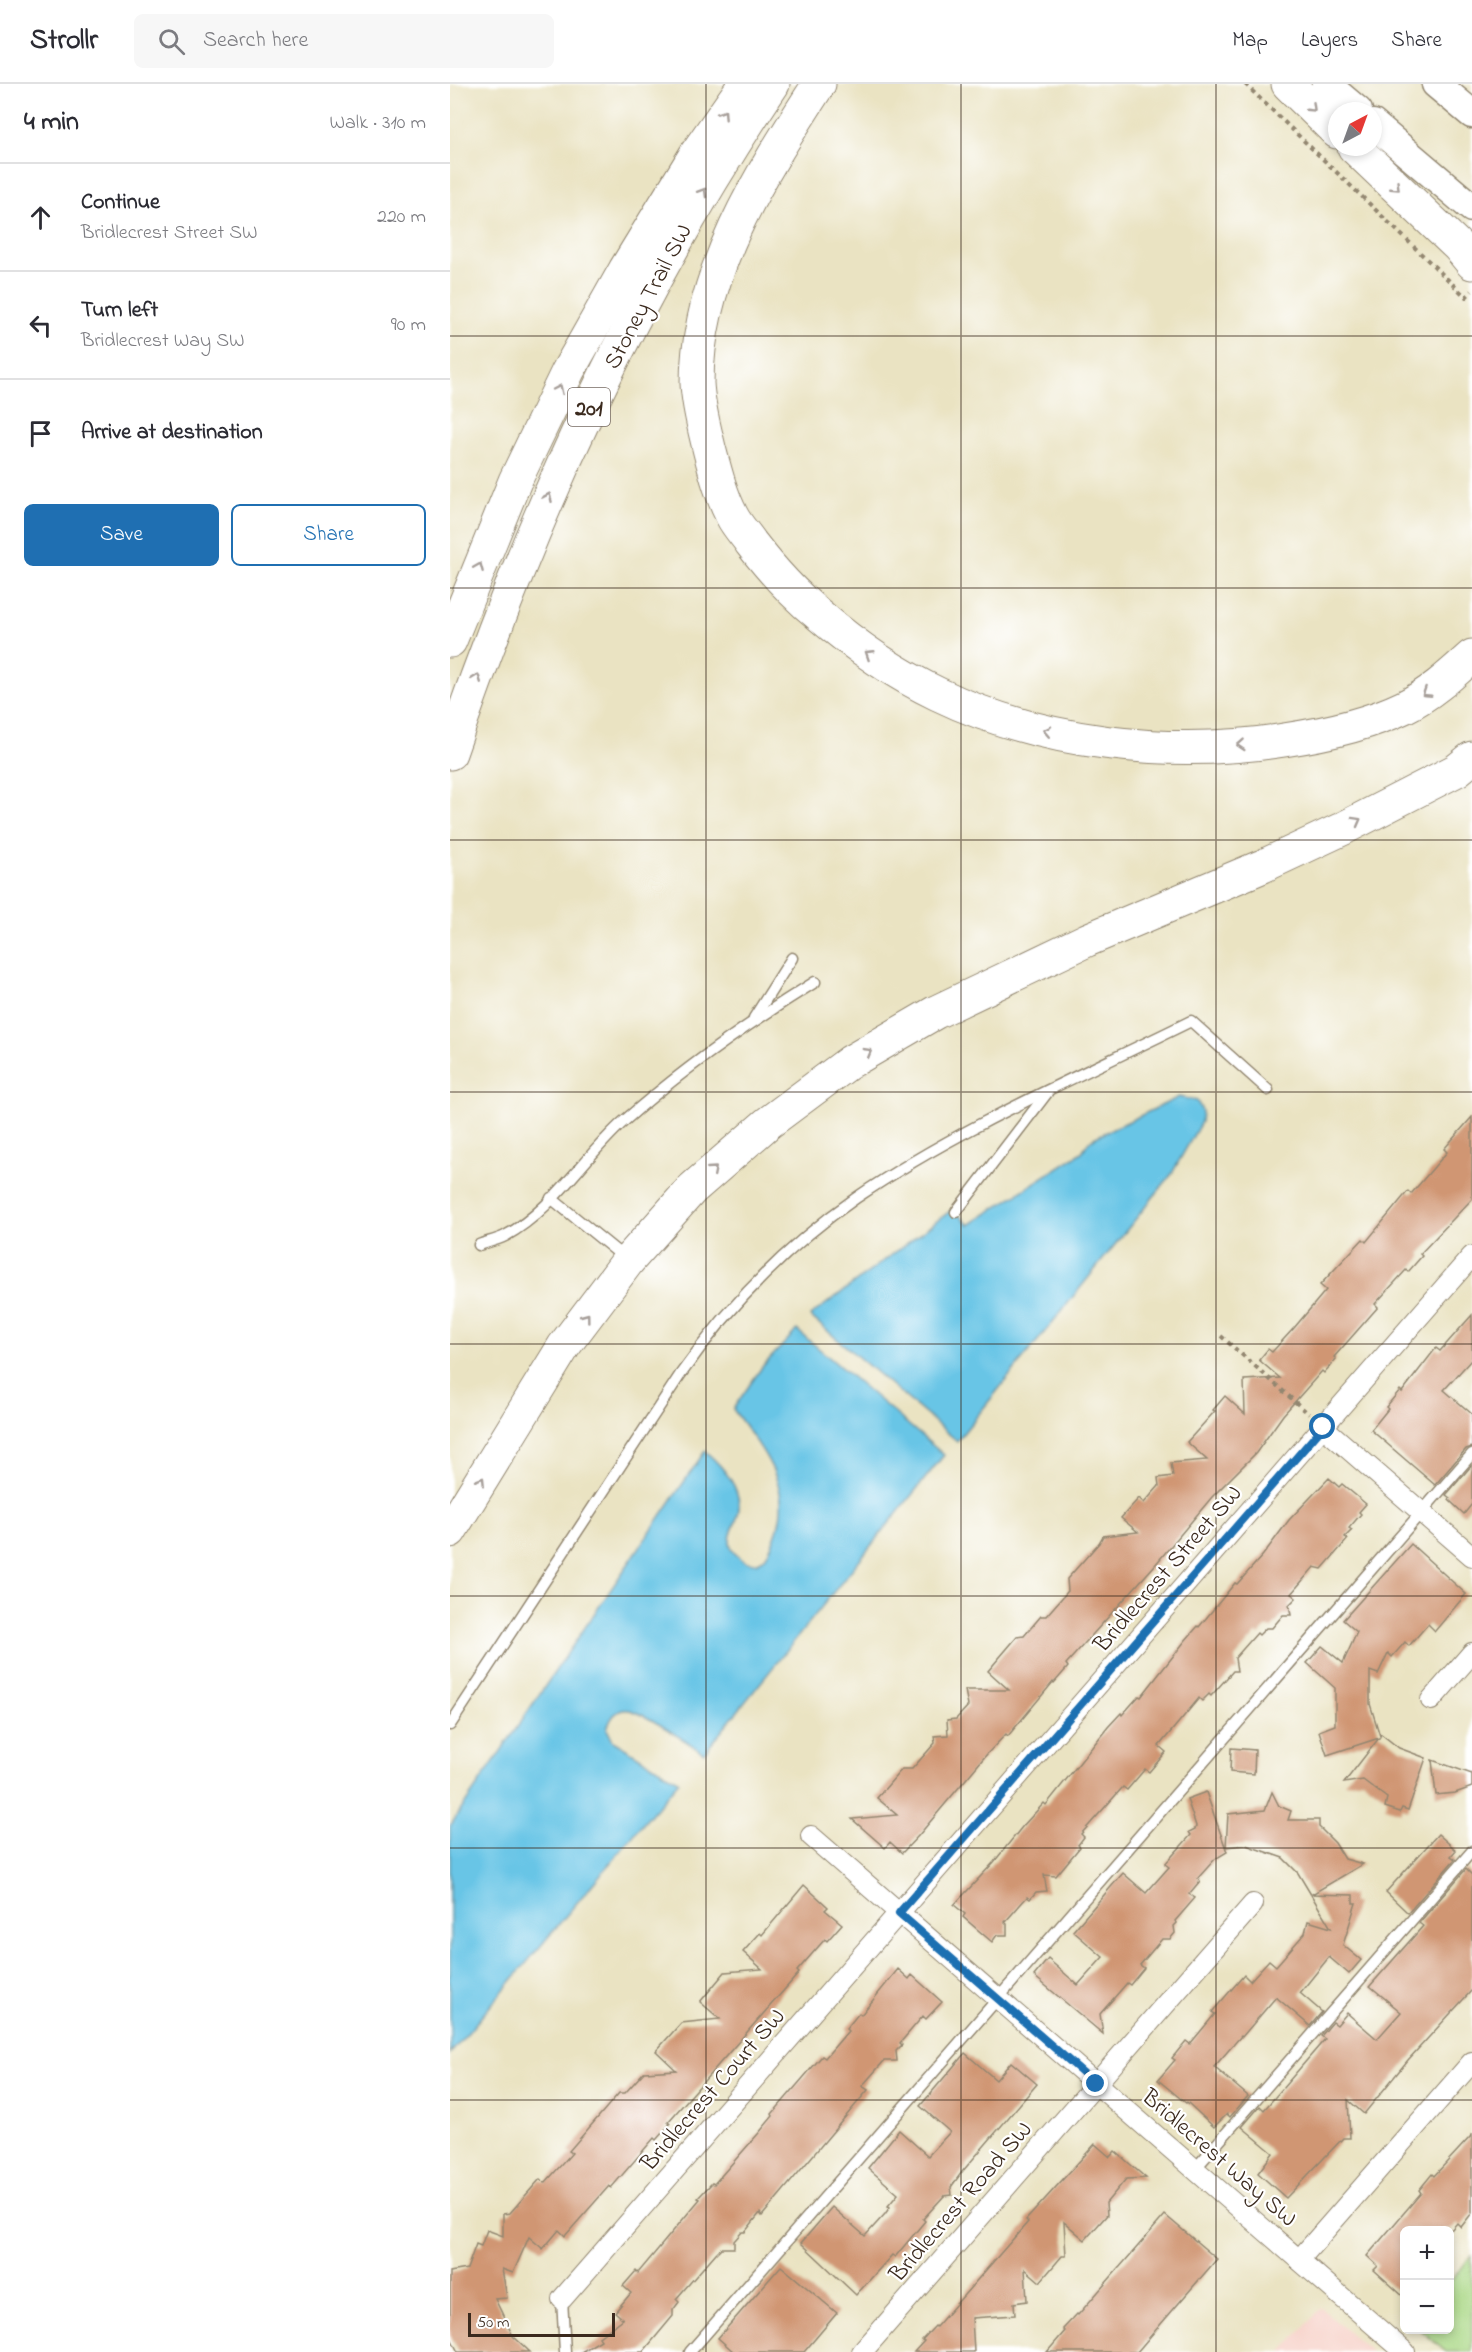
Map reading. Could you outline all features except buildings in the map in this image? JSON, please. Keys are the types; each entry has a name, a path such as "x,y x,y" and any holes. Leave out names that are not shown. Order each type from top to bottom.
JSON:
{"highway":[{"path":"450,641 515,481 568,371 625,270 696,154 745,84"},
{"name":"Stoney Trail SW","path":"450,753 532,533 576,432 634,315 683,227 724,158 773,84"},
{"path":"819,84 775,153 725,247 713,282 698,353 697,388 703,422 719,485 732,518 781,580 800,599 864,651 937,694 978,711 1022,725 1067,735 1163,748 1259,744 1361,724 1405,707 1443,682 1472,657"},
{"path":"1288,84 1328,123"},
{"path":"1363,156 1458,246 1472,263"},
{"path":"1391,802 1447,761 1472,736"},
{"path":"450,1531 564,1346 628,1261 692,1189 768,1123 850,1062 957,1002 1087,940 1263,866 1342,829 1457,770 1472,758"}],"main road":[{"path":"1326,84 1347,102"},
{"path":"1436,84 1472,114"},
{"path":"1382,132 1472,208"}],"street":[{"name":"Bridlecrest Street SW","path":"899,1913 1472,1256"},
{"path":"1323,1427 1472,1556"},
{"path":"1431,1700 1472,1653"},
{"name":"Bridlecrest Way SW","path":"811,1836 1406,2352"},
{"name":"Bridlecrest Road SW","path":"862,2352 1253,1904"},
{"name":"Bridlecrest Court SW","path":"562,2299 899,1913"},
{"path":"1299,2260 1472,2062"}],"lane":[{"path":"753,1021 792,958"},
{"path":"479,1245 504,1236 533,1216 583,1161 656,1093 753,1021 815,982"},
{"path":"450,1725 710,1333 746,1292 783,1256 856,1198 942,1145 1191,1021 1268,1090"},
{"path":"956,1212 1048,1091"},
{"path":"551,1198 628,1261"},
{"path":"690,2352 1472,1454"},
{"path":"1195,2169 1472,1851"},
{"path":"562,2299 566,2352"}],"path":[{"path":"1245,84 1466,297 1472,291"},
{"path":"1221,1336 1323,1427"}],"shaded area":[{"path":"1321,2308 1371,2352 1282,2352"}],"green space":[{"path":"1472,2256 1472,2352 1446,2352 1426,2334 1454,2334 1454,2277"}],"water":[{"path":"1179,1097 1197,1101 1202,1111 1201,1122 1171,1175 957,1441 810,1316 953,1209 969,1225 1082,1152 1094,1138"},
{"path":"797,1330 944,1455 704,1753 636,1712 624,1710 614,1715 607,1729 613,1741 679,1781 450,2054 450,1826 705,1451 732,1481 738,1496 739,1512 730,1539 733,1551 743,1560 753,1563 762,1560 767,1554 778,1528 781,1511 777,1479 762,1450 733,1409 762,1367"}],"route":[{"path":"1096,2084 899,1913 1323,1427"}]}
